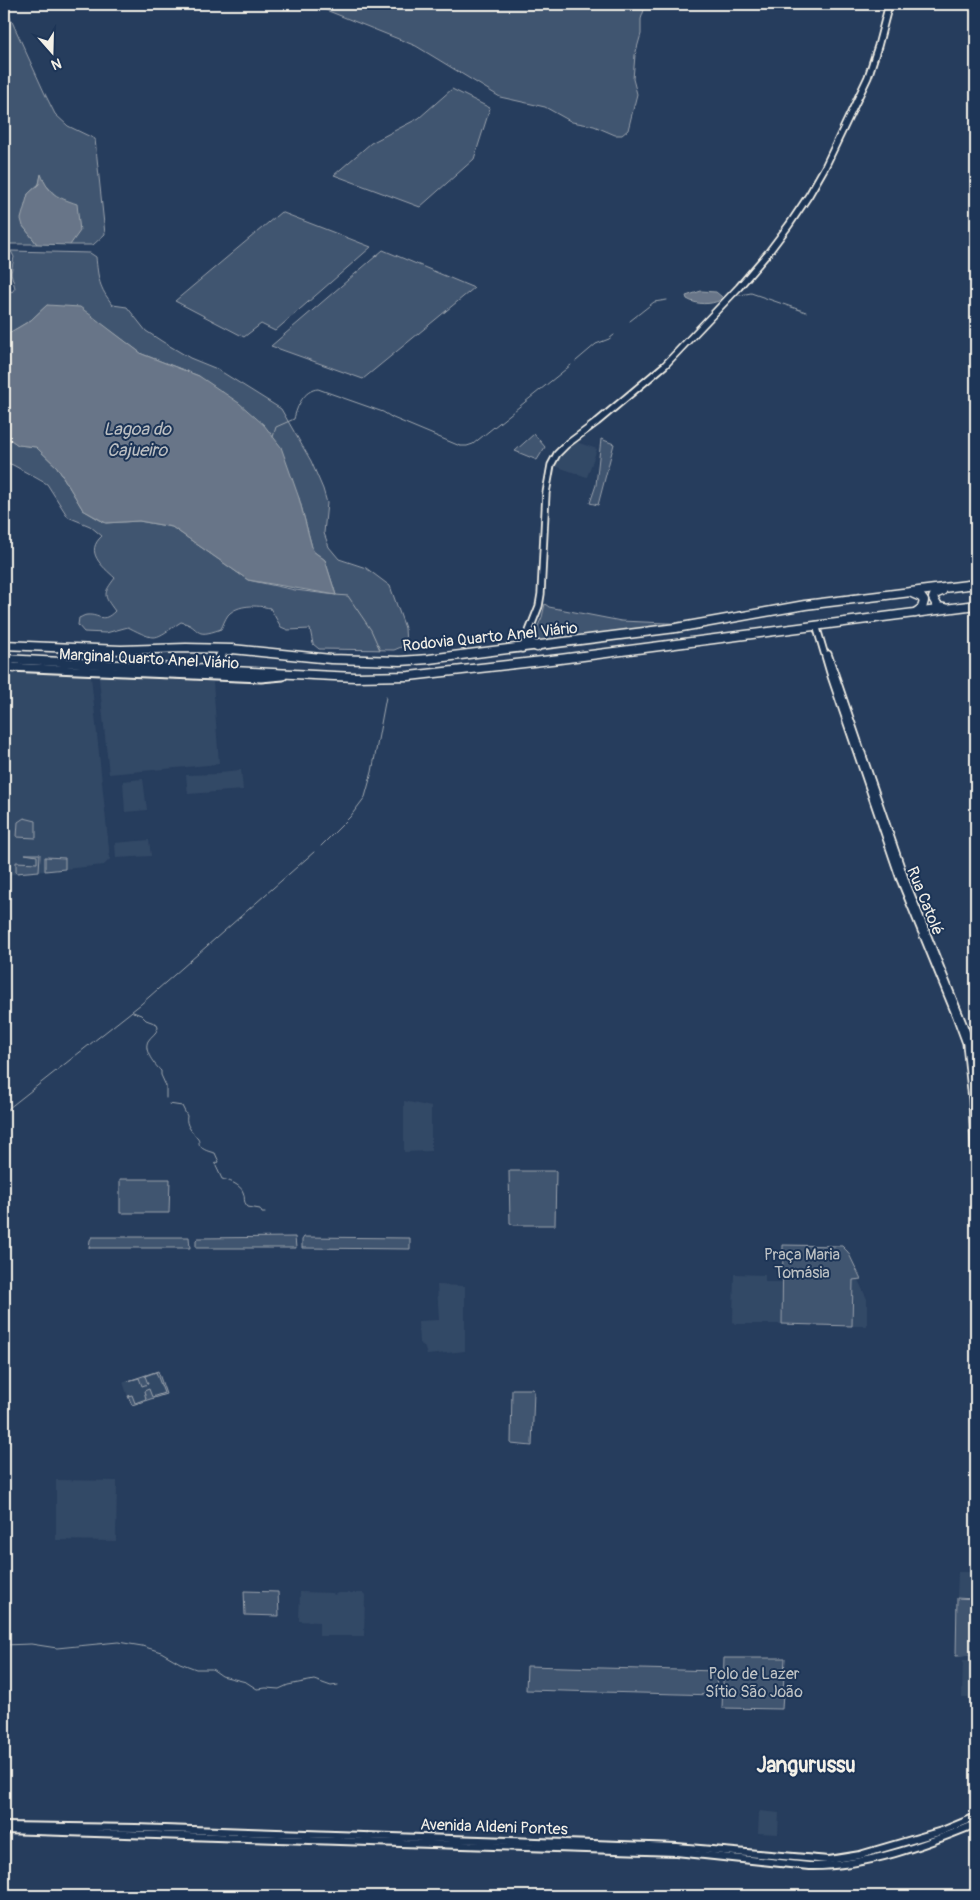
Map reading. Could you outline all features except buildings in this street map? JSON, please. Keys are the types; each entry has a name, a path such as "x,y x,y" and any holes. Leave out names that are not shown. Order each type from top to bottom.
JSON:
{"highway":[{"name":"Rodovia Quarto Anel Viário","path":"4,645 121,650 232,649 360,660 400,661 475,655 537,647 676,628 805,605 976,584"},
{"path":"947,609 937,605 933,598 934,595 941,591 961,586"},
{"path":"907,592 924,599 922,608 915,612"},
{"name":"Rodovia Quarto Anel Viário","path":"4,659 355,677 409,676 560,659 976,605"},
{"path":"527,635 532,644 537,647"},
{"path":"559,644 560,659"},
{"path":"229,671 220,656 224,651 232,649"},
{"path":"474,669 475,655"},
{"path":"4,666 14,668"}],"main road":[{"name":"Marginal Quarto Anel Viário","path":"14,668 262,678 293,674"},
{"name":"Avenida Aldeni Pontes","path":"4,1826 136,1828 676,1846 829,1860 866,1853 942,1831 976,1817"},
{"name":"Avenida Aldeni Pontes","path":"4,1830 676,1852 823,1866 866,1860 942,1838 976,1824"}],"street":[{"path":"522,649 539,606 546,494 551,465 557,454 670,360 739,287 784,232 809,196 825,167 868,77 888,4"},
{"name":"Rua Catolé","path":"818,625 892,848 900,879 970,1042 976,1102"},
{"name":"Rua Catolé","path":"955,1005 967,1050 972,1098 976,1192"}],"shaded area":[{"path":"576,442 597,449 587,477 555,466 561,455"},
{"path":"4,671 91,677 110,859 104,865 4,875"},
{"path":"101,676 213,682 219,764 109,774 99,678"},
{"path":"241,770 243,790 188,794 186,775 220,774 220,772"},
{"path":"143,779 147,810 125,812 123,781"},
{"path":"149,840 151,856 116,858 115,843"},
{"path":"404,1101 431,1107 431,1151 404,1152"},
{"path":"734,1274 765,1275 765,1282 782,1282 782,1324 735,1324 733,1322"},
{"path":"853,1280 858,1280 867,1299 867,1326 852,1326"},
{"path":"437,1285 465,1286 465,1351 427,1355 424,1346 419,1343 418,1321 439,1320"},
{"path":"158,1371 166,1394 132,1405 123,1382"},
{"path":"56,1480 117,1481 116,1541 56,1540"},
{"path":"958,1572 976,1572 976,1597 957,1597"},
{"path":"300,1592 333,1593 334,1595 338,1593 363,1593 365,1595 364,1636 319,1636 319,1622 299,1621"},
{"path":"963,1660 976,1660 976,1698 962,1698"},
{"path":"760,1811 779,1813 778,1834 758,1833"}],"green space":[{"path":"4,4 55,114 68,126 95,139 105,234 93,245 70,245 74,236 57,197 45,184 41,175 39,184 28,194 23,226 37,244 5,244"},
{"path":"311,4 646,4 641,19 641,34 635,55 633,79 637,94 628,130 622,135 615,135 594,126 572,122 545,107 500,97 416,46"},
{"path":"452,89 490,108 474,159 420,207 334,175 371,143 419,118"},
{"path":"281,212 371,247 275,331 261,324 244,337 175,301"},
{"path":"383,250 474,288 363,379 271,346"},
{"path":"11,251 90,253 96,257 100,282 113,305 127,307 146,331 190,358 217,369 281,409 311,461 323,489 327,503 324,533 329,547 339,559 366,568 390,586 405,628 406,645 394,650 319,649 313,644 310,629 288,630 281,627 270,608 259,606 242,607 232,611 221,629 212,632 201,633 188,624 181,622 155,637 145,635 128,627 106,633 84,632 78,625 79,618 91,615 104,618 115,611 108,601 106,594 115,578 100,564 95,553 97,542 102,536 90,526 68,517 47,484 4,462 4,435 18,445 36,447 57,467 83,510 105,523 139,521 172,527 248,580 295,590 336,595 325,560 313,551 299,498 199,376 142,354 111,331 47,305 31,320 4,336 4,286 12,292 15,288 11,273 14,257"},
{"path":"534,434 545,447 537,460 515,451"},
{"path":"601,439 614,444 598,505 590,503 596,485"},
{"path":"545,604 549,607 621,621 690,624 536,643 532,639 542,617"},
{"path":"24,818 36,821 36,838 17,837 18,822"},
{"path":"25,854 40,854 39,871 16,873 16,862 37,863 37,856"},
{"path":"45,857 65,858 65,869 45,871"},
{"path":"509,1171 556,1171 555,1225 514,1225 510,1223"},
{"path":"120,1179 170,1179 169,1213 120,1213"},
{"path":"92,1237 189,1237 190,1248 89,1248"},
{"path":"295,1237 296,1248 196,1248 196,1240 198,1238"},
{"path":"304,1237 410,1238 410,1249 302,1248"},
{"name":"Praça Maria Tomásia","path":"783,1245 842,1246 848,1252 861,1279 853,1280 852,1326 782,1324"},
{"path":"158,1371 166,1394 132,1405 128,1396 132,1395 135,1403 146,1399 144,1391 149,1389 152,1397 164,1393 156,1372 145,1376 148,1384 142,1386 139,1378 128,1381"},
{"path":"512,1389 532,1389 534,1391 532,1446 511,1444"},
{"path":"244,1591 278,1592 279,1616 245,1615"},
{"path":"957,1598 976,1599 976,1655 956,1656"},
{"name":"Polo de Lazer Sítio São João","path":"724,1658 785,1658 782,1709 722,1708"},
{"name":"Polo de Lazer Sítio São João","path":"527,1666 717,1671 716,1695 526,1690"}],"water":[{"path":"41,174 51,191 77,204 80,231 70,245 37,244 23,226 21,219 28,194 39,184"},
{"path":"701,291 716,292 722,297 721,300 704,304 687,299 686,296"},
{"name":"Lagoa do Cajueiro","path":"47,305 80,307 142,354 199,376 239,403 264,425 281,447 299,498 313,551 325,560 336,595 248,580 172,527 139,521 106,523 83,510 57,467 36,447 18,445 4,435 4,336 31,320"}],"waterway":[{"path":"735,296 751,293 806,312"},
{"path":"630,321 654,302 667,300"},
{"path":"576,361 596,344 614,335"},
{"path":"273,437 276,427 294,419 299,404 305,396 309,392 318,389 383,412 460,446 467,446 473,444 571,365"},
{"path":"336,595 348,596 371,630 380,650"},
{"path":"321,846 350,817 365,797 372,772 386,697"},
{"path":"4,1112 141,1004 314,852"},
{"path":"133,1012 157,1024 158,1028 148,1041 147,1049 150,1058 161,1071 166,1086 166,1098"},
{"path":"169,1104 182,1106 187,1116 188,1125 200,1146 205,1150 215,1153 219,1162 215,1164 222,1179 242,1189 245,1203 248,1207 260,1209 262,1213 265,1213"},
{"path":"4,1645 31,1644 57,1648 118,1642 142,1646 161,1652 180,1663 196,1669 212,1669 222,1676 246,1682 257,1689 279,1689 288,1685 314,1680 331,1686 338,1685"}],"district":[{"name":"Jangurussu","path":"806,1765"}]}
